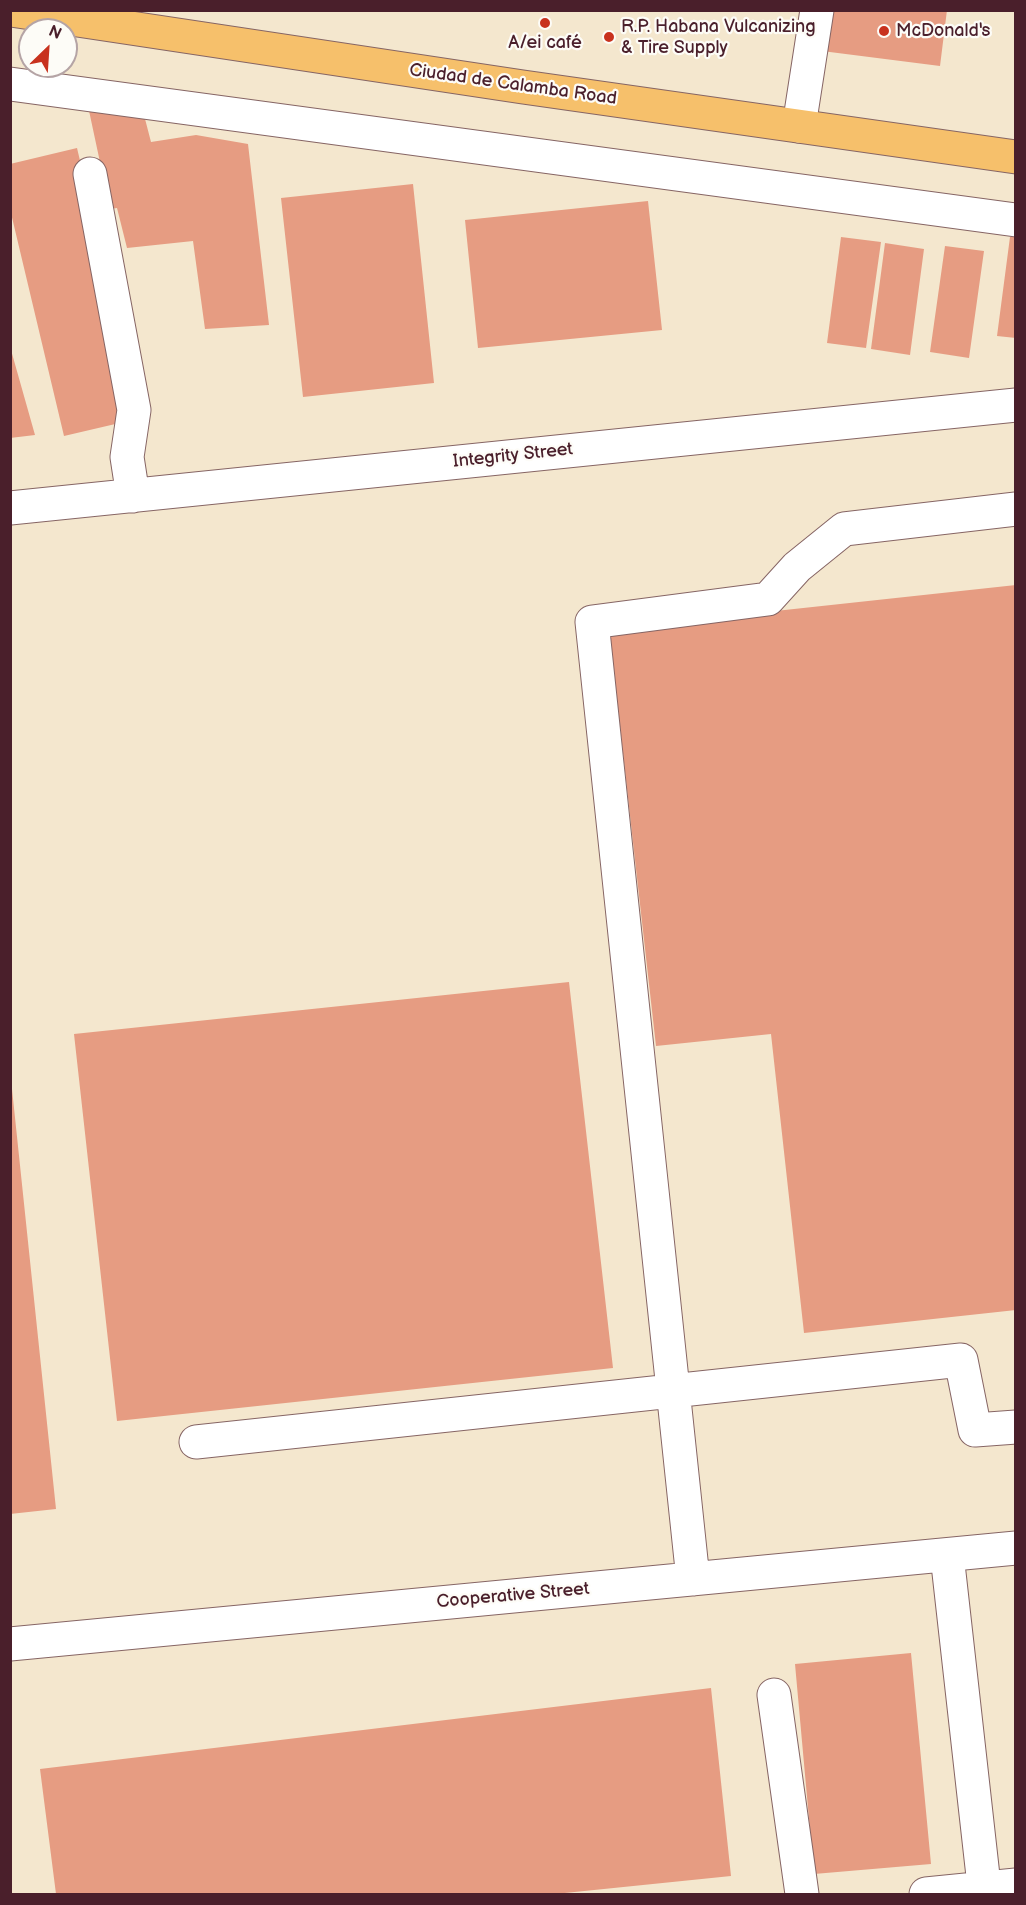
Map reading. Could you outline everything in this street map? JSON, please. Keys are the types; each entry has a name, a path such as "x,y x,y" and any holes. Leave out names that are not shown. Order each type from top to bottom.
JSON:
{"main road":[{"name":"Ciudad de Calamba Road","path":"11,10 58,13 1016,157"}],"street":[{"path":"799,126 817,10"},
{"path":"10,84 1016,220"},
{"path":"90,174 134,410 127,457 133,496"},
{"name":"Integrity Street","path":"10,508 1016,405"},
{"path":"693,1579 592,622 768,599 797,567 844,529 1016,509"},
{"path":"195,1442 961,1360 975,1430 1016,1427"},
{"name":"Cooperative Street","path":"10,1644 1016,1548"},
{"path":"926,1894 995,1889 947,1555"},
{"path":"774,1695 802,1894"}],"building":[{"name":"McDonald's","path":"827,10 947,10 940,66 822,51"},
{"path":"88,106 144,115 151,142 196,135 248,144 269,325 205,329 193,241 127,248 117,208 110,209"},
{"path":"77,148 141,418 64,436 10,209 10,164"},
{"path":"413,184 434,383 303,397 281,198"},
{"path":"648,201 662,330 478,348 465,220"},
{"path":"841,237 881,242 866,348 827,343"},
{"path":"1010,237 1016,237 1016,338 997,336"},
{"path":"885,243 924,249 910,355 871,349"},
{"path":"945,246 984,251 969,358 930,352"},
{"path":"11,350 35,435 10,438"},
{"path":"1016,585 1016,1310 804,1333 771,1034 656,1046 609,629"},
{"path":"569,982 613,1368 117,1421 74,1034"},
{"path":"10,1089 12,1089 56,1509 10,1514"},
{"path":"911,1653 931,1864 814,1874 795,1664"},
{"path":"711,1688 731,1876 555,1894 56,1894 40,1769"}],"place":[{"name":"A/ei café","path":"545,23"},
{"name":"McDonald's","path":"884,31"},
{"name":"R.P. Habana Vulcanizing & Tire Supply","path":"609,37"}]}
